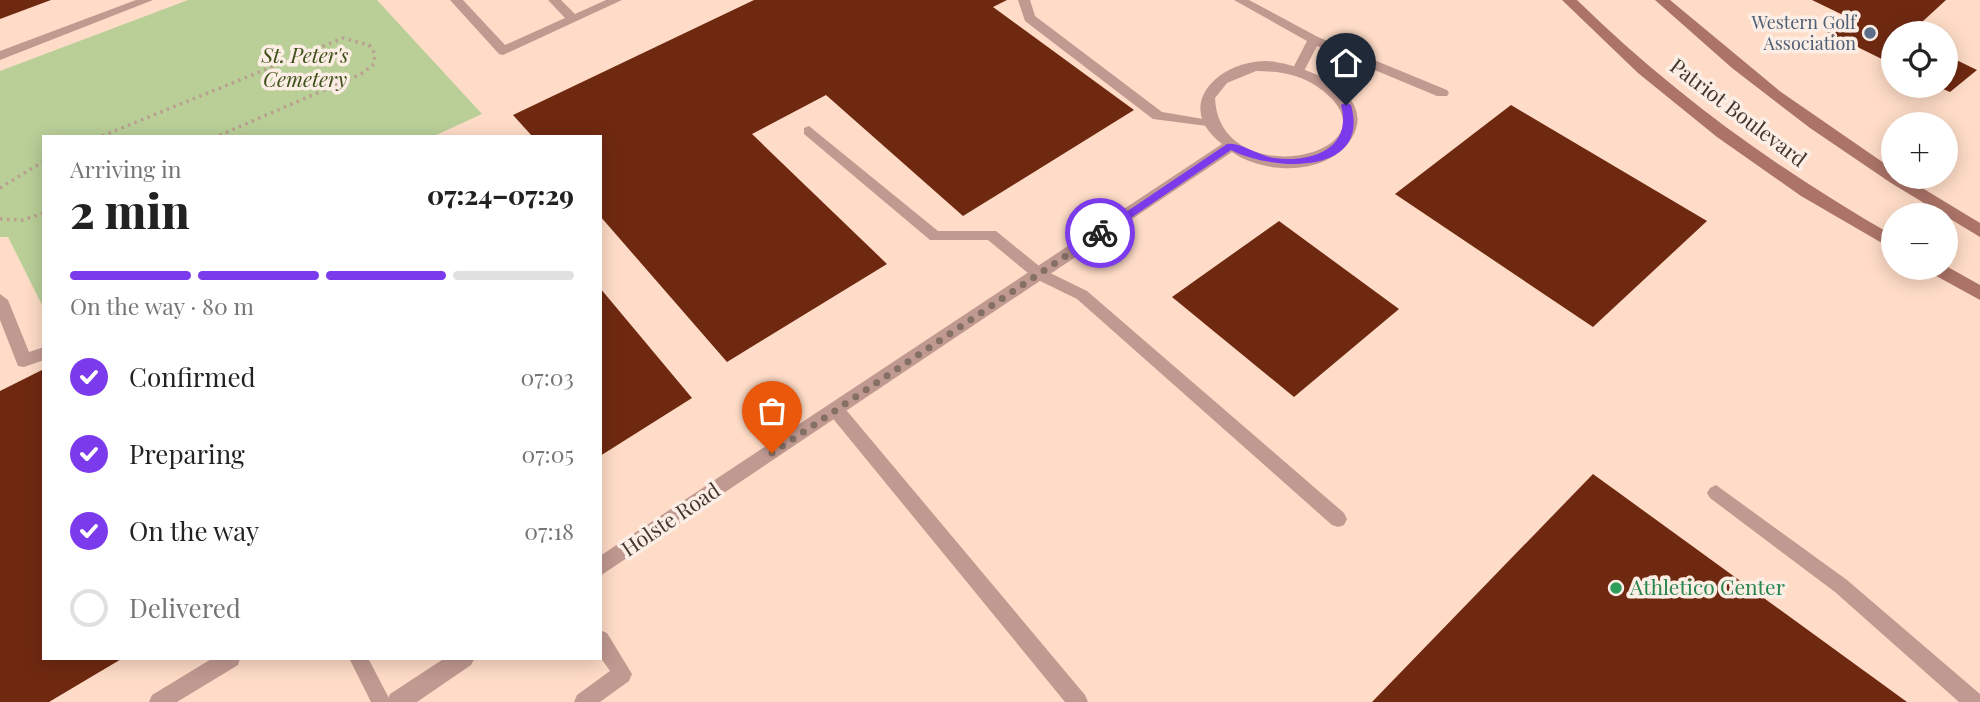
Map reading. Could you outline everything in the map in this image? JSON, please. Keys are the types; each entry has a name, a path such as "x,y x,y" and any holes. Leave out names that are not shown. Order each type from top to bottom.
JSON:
{"main road":[{"name":"Patriot Boulevard","path":"1569,0 1634,62 1697,114 1775,170 1881,236"},
{"name":"Patriot Boulevard","path":"1662,0 1707,42 1871,166 1980,231"},
{"path":"1957,280 1980,293"}],"street":[{"path":"1254,66 1298,70 1335,90 1346,105 1350,120 1347,136 1336,148 1319,158 1297,163 1262,159 1230,146 1210,124 1205,108 1208,93 1218,81 1234,71 1254,66"},
{"name":"Holste Road","path":"602,566 1230,146"},
{"path":"398,702 461,660"}],"lane":[{"path":"0,56 147,0"},
{"path":"456,0 503,51 616,0"},
{"path":"554,0 573,19"},
{"path":"1024,0 1029,18 1158,116 1210,124"},
{"path":"1240,0 1314,40 1443,93"},
{"path":"1298,70 1314,40"},
{"path":"809,131 935,236 991,235 1039,274 1082,295 1338,519"},
{"path":"0,300 24,361 42,354"},
{"path":"836,410 1078,702"},
{"path":"1716,493 1841,586 1974,702"},
{"path":"584,702 622,674 602,642"},
{"path":"159,702 228,660"},
{"path":"359,660 380,702"}],"path":[{"path":"104,135 343,38 369,45 375,54 374,64 360,74 220,135"},
{"path":"0,188 42,162"},
{"path":"0,219 23,220 42,215"}],"green space":[{"name":"St. Peter's Cemetery","path":"188,0 377,0 482,114 436,135 42,135 42,305 8,237 0,237 0,71"}],"building":[{"path":"0,0 51,0 0,19"},
{"path":"754,0 1007,0 993,7 1134,110 963,216 826,95 752,134 887,264 727,362 602,218 602,135 531,135 513,115"},
{"name":"Western Golf Association","path":"1812,0 1946,0 1923,21 1881,21 1881,59 1827,32 1843,15"},
{"path":"1958,61 1977,70 1958,85"},
{"path":"1511,105 1707,221 1593,327 1395,194"},
{"path":"1279,221 1399,309 1294,397 1172,297"},
{"path":"602,290 692,398 602,455"},
{"path":"42,370 42,660 120,660 49,702 0,702 0,391"},
{"name":"Athletico Center","path":"1593,474 1907,702 1372,702"}],"way so far":[{"path":"772,453 1100,233"}],"place":[{"name":"Western Golf Association","path":"1870,33"},
{"name":"Athletico Center","path":"1616,588"}],"route":[{"path":"1100,233 1230,146 1251,156 1274,162 1297,163 1319,158 1336,148 1347,136 1350,120 1346,105"}]}
